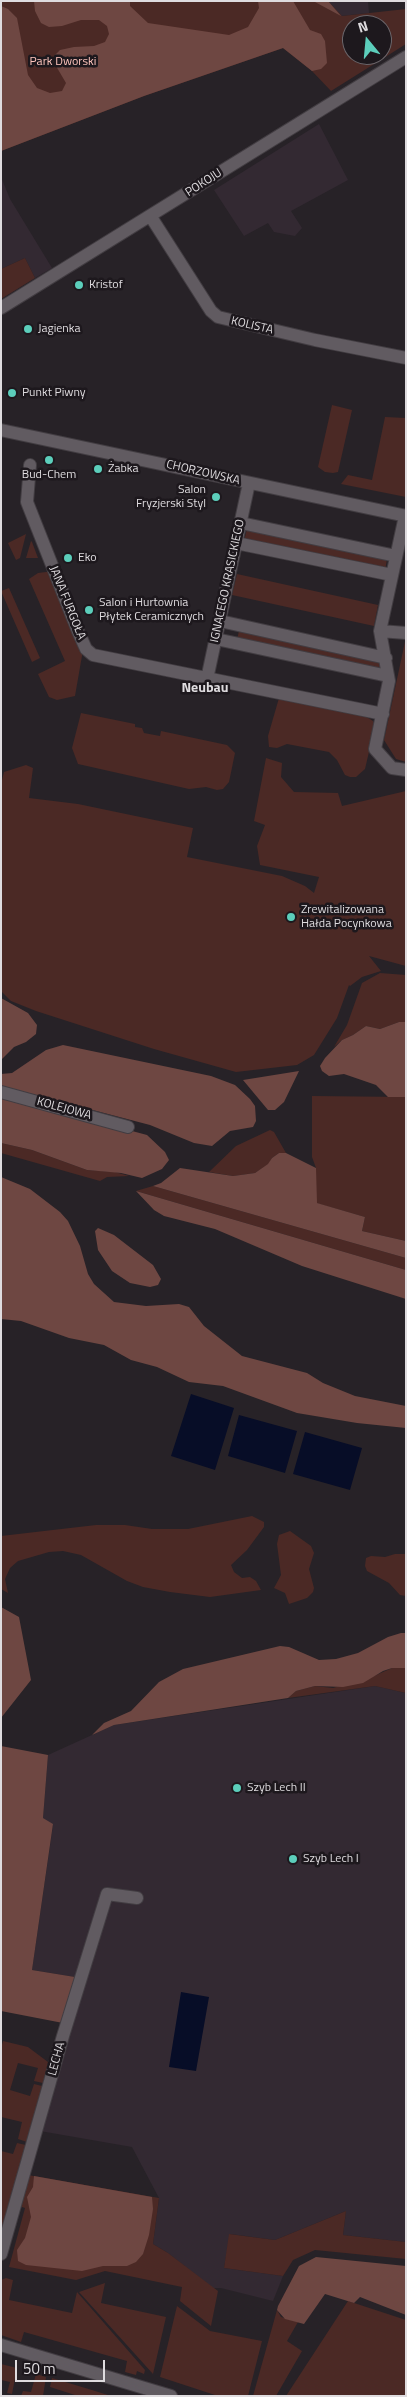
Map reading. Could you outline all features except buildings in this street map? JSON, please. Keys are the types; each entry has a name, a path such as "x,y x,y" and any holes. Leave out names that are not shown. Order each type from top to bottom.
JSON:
{"street":[{"name":"POKOJU","path":"1,308 405,61"},
{"name":"KOLISTA","path":"151,217 211,310 218,317 305,338 406,358"},
{"name":"CHORZOWSKA","path":"1,430 405,516"},
{"name":"JANA FURGOŁA","path":"30,466 27,502 86,649 93,655 383,714"},
{"name":"IGNACEGO KRASICKIEGO","path":"207,679 249,483"},
{"path":"405,516 380,631 388,676 383,714 375,748 392,768 406,770"},
{"path":"241,523 396,556"},
{"path":"236,543 392,575"},
{"path":"220,621 386,658"},
{"path":"380,631 406,633"},
{"path":"216,639 388,676"},
{"name":"KOLEJOWA","path":"1,1092 128,1127"},
{"name":"LECHA","path":"1,2254 66,2027 107,1894 137,1898"},
{"path":"1,2345 171,2396"}],"shaded area":[{"path":"328,1 368,1 369,13 341,16"},
{"path":"319,124 348,180 291,211 302,228 295,236 274,232 268,223 244,236 214,190"},
{"path":"1,177 10,199 52,268 35,278 25,258 1,269"},
{"path":"375,1686 406,1693 406,2242 343,2235 346,2211 275,2240 230,2234 224,2268 283,2276 273,2301 221,2288 213,2288 168,2253 153,2244 159,2198 132,2147 40,2131 75,1977 32,1970 53,1825 43,1818 48,1755 114,1725"}],"green space":[{"name":"Park Dworski","path":"1,1 328,1 342,16 342,65 372,65 331,91 312,71 283,48 144,96 1,151"},
{"name":"Park Dworski","path":"34,1 130,1 130,6 148,23 229,35 248,27 259,8 258,1 293,1 310,30 321,34 325,41 327,63 321,69 312,71 283,48 144,96 1,151 1,6 8,9 17,18 28,75 37,88 50,93 62,91 66,83 56,66 54,56 60,50 94,46 105,42 109,34 107,26 99,20 81,20 62,26 49,27 41,23 35,11"},
{"path":"328,1 341,16 315,2"},
{"name":"Park Dworski","path":"406,9 406,44 392,53 392,15 351,15"},
{"path":"25,258 35,278 1,299 1,269"},
{"path":"332,405 352,410 338,472 333,473 325,472 318,467"},
{"path":"385,417 406,418 406,497 341,484 348,475 372,480"},
{"path":"247,529 387,559 385,571 244,541"},
{"path":"26,534 20,558 16,560 8,543"},
{"path":"32,542 38,558 26,558"},
{"path":"54,571 83,650 75,696 57,700 49,697 38,674 65,661 29,579 38,573"},
{"path":"237,574 378,605 374,626 232,595"},
{"path":"9,588 40,658 32,662 1,591"},
{"path":"239,631 386,658 388,676 236,644"},
{"path":"406,637 406,762 396,759 384,740"},
{"path":"279,698 365,716 373,721 375,726 365,769 356,777 350,777 345,775 337,760 329,752 287,744 277,748 269,747 268,736"},
{"path":"81,713 135,724 135,727 142,728 144,733 160,736 161,731 227,745 235,753 229,782 223,789 217,790 206,787 189,789 78,764 72,748"},
{"path":"266,758 282,763 281,777 294,792 338,793 342,806 406,791 406,966 369,956 381,971 362,977 349,985 337,1018 314,1055 297,1065 236,1072 154,1049 36,1011 11,1001 1,991 1,784 4,772 26,765 33,768 29,798 78,804 193,828 187,857 282,876 305,886 314,893 319,877 260,865 257,846 265,825 254,821"},
{"path":"380,973 406,975 406,1022 399,1022 380,1029 366,1026 334,1047 347,1025 362,983"},
{"path":"1,998 28,1013 37,1025 36,1034 26,1042 14,1047 1,1060"},
{"path":"399,1022 406,1022 406,1097 388,1097 376,1085 344,1074 329,1076 322,1071 320,1066 325,1058 342,1040 366,1026 380,1029"},
{"path":"63,1045 211,1076 235,1085 255,1106 256,1121 253,1127 230,1131 212,1146 194,1143 150,1125 1,1086 1,1074 12,1073 46,1050"},
{"path":"299,1071 284,1102 275,1110 268,1110 243,1080"},
{"path":"1,1096 147,1135 165,1152 169,1160 162,1169 142,1178 121,1173 87,1170 32,1150 1,1143"},
{"path":"312,1096 406,1097 406,1241 362,1231 365,1217 316,1203 316,1168 312,1157"},
{"path":"270,1130 274,1132 286,1153 279,1153 272,1158 269,1164 255,1173 233,1176 209,1172 236,1146"},
{"path":"1,1143 32,1150 87,1170 115,1172 129,1176 107,1177 100,1181 1,1153"},
{"path":"279,1153 286,1153 316,1168 317,1203 365,1217 362,1231 406,1241 406,1258 153,1186 161,1183 180,1168 233,1176 255,1173"},
{"path":"1,1177 30,1189 60,1212 68,1221 80,1246 88,1274 94,1284 114,1302 146,1306 179,1304 189,1307 204,1326 242,1356 307,1373 323,1383 355,1396 406,1406 406,1428 357,1423 297,1413 223,1386 189,1382 157,1367 131,1360 104,1345 69,1338 21,1321 1,1319"},
{"path":"153,1186 406,1258 406,1270 136,1191"},
{"path":"136,1191 406,1270 406,1299 302,1266 215,1229 164,1216 154,1210"},
{"path":"98,1228 114,1235 153,1265 161,1279 158,1285 150,1287 130,1283 112,1271 98,1250 95,1231"},
{"path":"252,1516 264,1522 264,1527 247,1550 231,1565 234,1572 242,1578 250,1577 256,1581 261,1590 210,1597 143,1587 127,1581 81,1555 63,1551 49,1552 18,1561 10,1568 5,1579 8,1593 1,1589 1,1536 96,1525 125,1525 152,1529 188,1529"},
{"path":"290,1531 311,1546 314,1553 309,1569 314,1588 307,1598 289,1604 285,1593 274,1588 281,1575 277,1544 279,1535"},
{"path":"395,1554 406,1554 406,1596 400,1595 389,1583 367,1571 365,1566 366,1558 371,1556 385,1557"},
{"path":"1,1607 19,1617 31,1680 1,1718"},
{"path":"406,1633 406,1668 392,1668 383,1671 363,1683 343,1687 315,1686 296,1691 288,1698 114,1725 92,1735 104,1723 131,1711 159,1682 183,1669 280,1646 289,1647 319,1660 336,1659 358,1653 388,1637"},
{"path":"392,1668 406,1668 406,1693 375,1686 288,1698 296,1691 315,1686 333,1688 374,1676"},
{"path":"1,1746 48,1755 43,1818 53,1824 32,1970 75,1977 63,2023 1,2011"},
{"path":"3,2041 28,2047 48,2062 43,2083 34,2081 38,2068 18,2063 10,2090 30,2096 34,2084 42,2086 27,2142 18,2139 22,2122 1,2117 1,2048"},
{"path":"17,2143 26,2145 1,2232 1,2151 13,2154"},
{"path":"28,2175 159,2198 153,2244 218,2291 211,2326 180,2301 182,2287 105,2271 76,2280 9,2267 25,2208 19,2206"},
{"path":"34,2176 152,2197 153,2209 149,2235 143,2254 136,2262 127,2266 103,2266 82,2271 26,2265 18,2261 17,2250 25,2238 31,2217 27,2197 33,2187"},
{"path":"346,2211 343,2235 406,2242 406,2259 315,2250 293,2260 283,2276 224,2268 229,2234 275,2240"},
{"path":"316,2257 406,2266 406,2315 360,2297 354,2303 325,2294 304,2324 285,2319 277,2310 278,2306 299,2266"},
{"path":"6,2278 13,2280 9,2300 72,2313 77,2292 145,2370 144,2374 137,2371 136,2375 125,2372 127,2361 24,2332 21,2342 1,2335 1,2280"},
{"path":"105,2283 101,2303 166,2317 153,2374 79,2292"},
{"path":"348,2301 406,2320 406,2396 286,2396"},
{"path":"177,2306 210,2331 262,2341 248,2396 218,2396 160,2377"},
{"path":"277,2310 281,2317 298,2322 287,2341 302,2351 276,2396 253,2396"},
{"path":"1,2364 17,2368 12,2394 7,2393 10,2382 1,2380"},
{"path":"36,2374 46,2377 43,2396 21,2396 23,2391 31,2392"},
{"path":"52,2378 111,2396 78,2396 50,2387"}],"water":[{"path":"191,1394 234,1408 215,1470 171,1456"},
{"path":"239,1415 297,1431 285,1473 228,1456"},
{"path":"305,1432 362,1448 350,1490 293,1474"},
{"path":"181,1992 209,1997 196,2071 169,2067"}],"place":[{"name":"Kristof","path":"79,285"},
{"name":"Jagienka","path":"28,329"},
{"name":"Punkt Piwny","path":"12,393"},
{"name":"Bud-Chem","path":"49,460"},
{"name":"Żabka","path":"98,469"},
{"name":"Salon Fryzjerski Styl","path":"216,497"},
{"name":"Eko","path":"68,558"},
{"name":"Salon i Hurtownia Płytek Ceramicznych","path":"89,610"},
{"name":"Zrewitalizowana Hałda Pocynkowa","path":"291,917"},
{"name":"Szyb Lech II","path":"237,1788"},
{"name":"Szyb Lech I","path":"293,1859"}],"district":[{"name":"Neubau","path":"205,689"}]}
